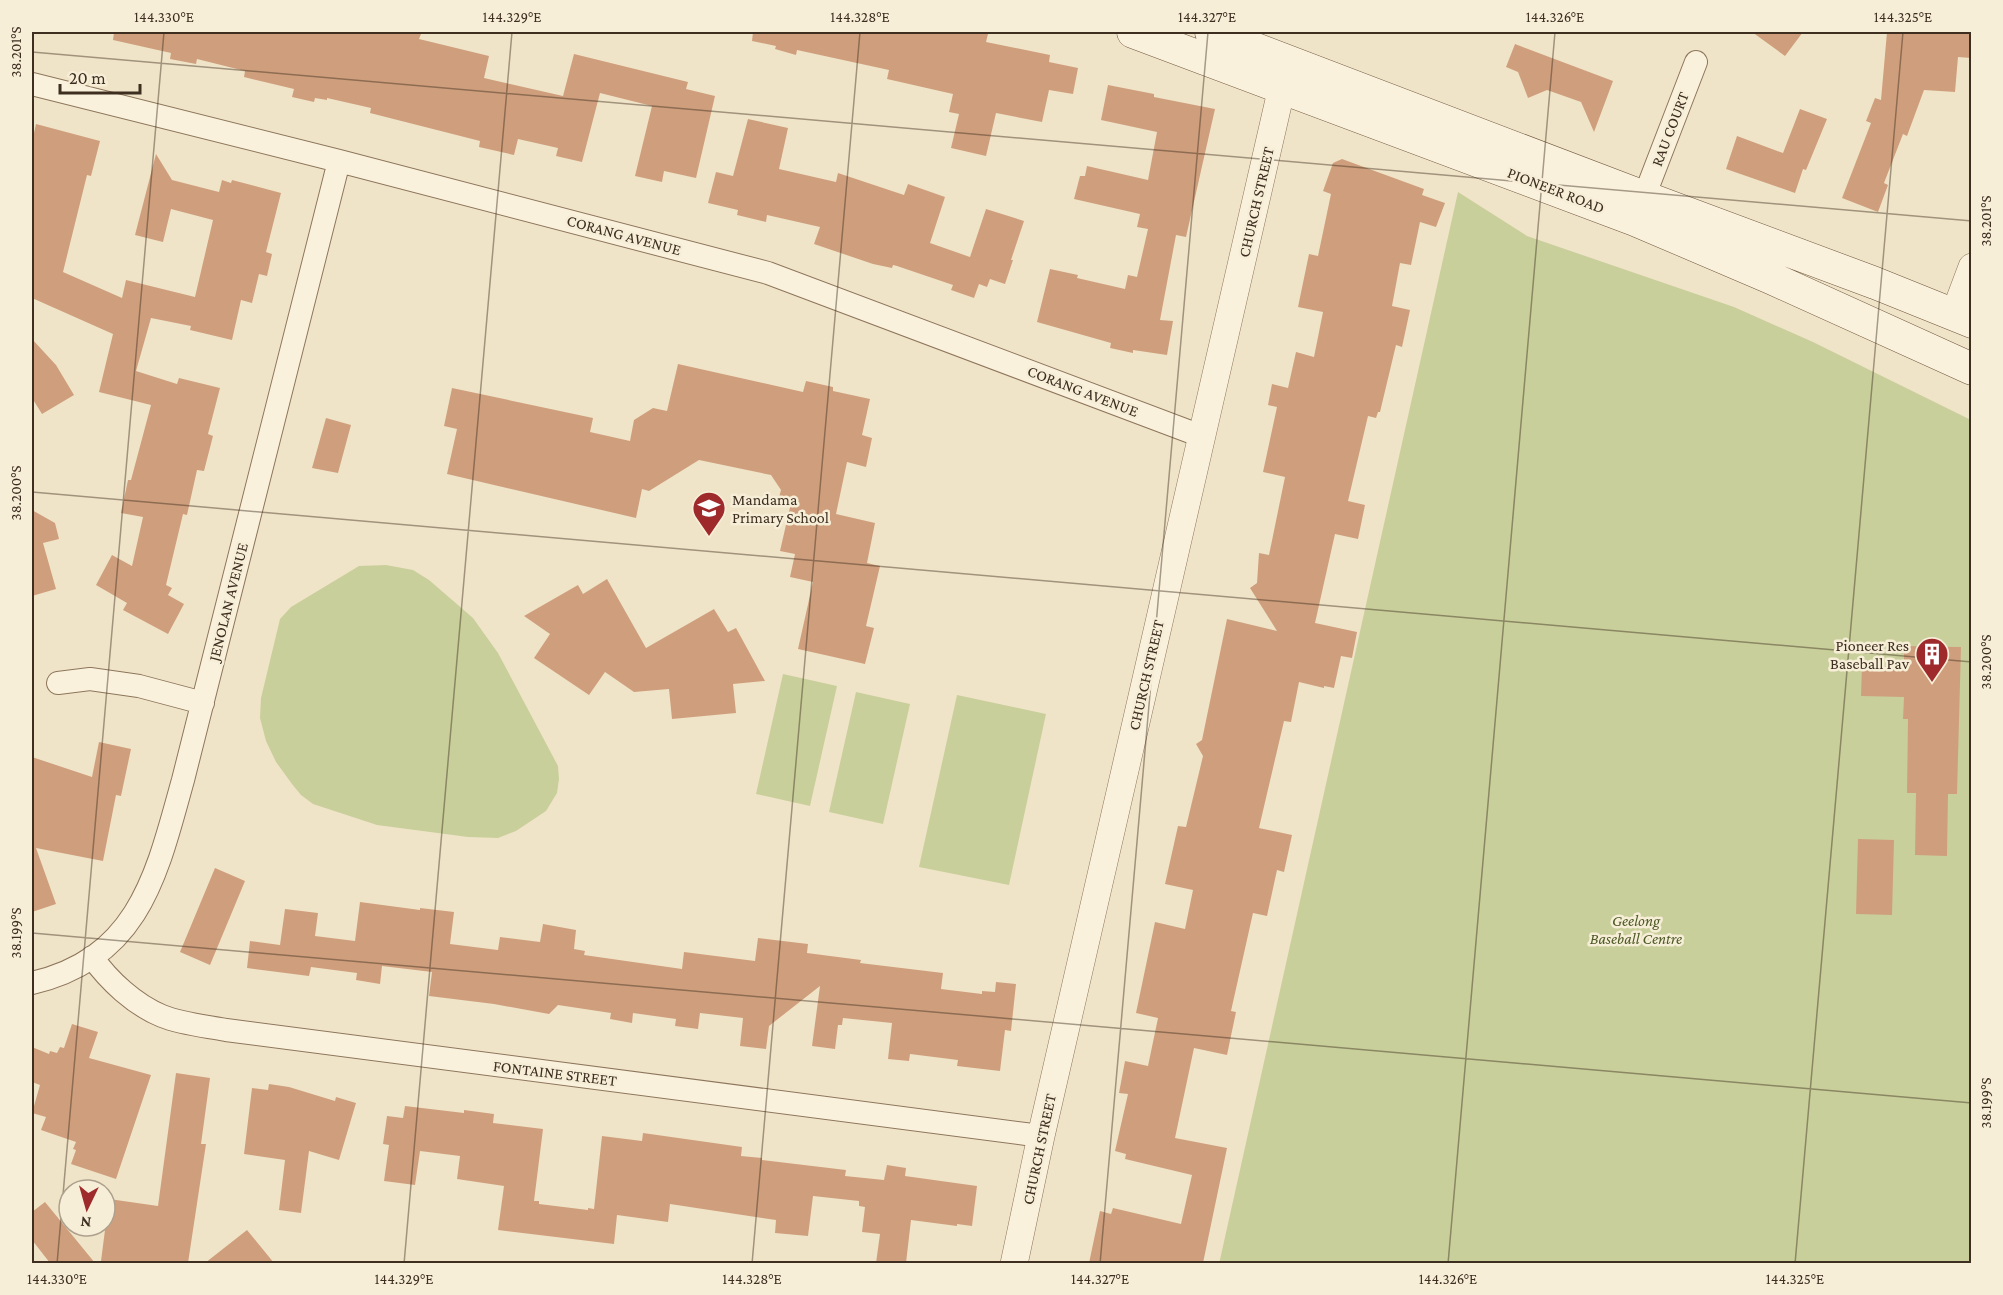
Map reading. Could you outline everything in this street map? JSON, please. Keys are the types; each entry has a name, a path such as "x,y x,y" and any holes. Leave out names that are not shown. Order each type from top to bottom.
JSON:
{"main road":[{"name":"PIONEER ROAD","path":"1133,32 1285,74 1640,209 1875,283 1963,319"},
{"name":"PIONEER ROAD","path":"1212,32 1285,74"},
{"name":"PIONEER ROAD","path":"1640,209 1971,369"},
{"path":"1939,354 1963,319"}],"street":[{"name":"RAU COURT","path":"1640,209 1696,62"},
{"name":"CHURCH STREET","path":"1014,1263 1041,1136 1285,74"},
{"name":"CORANG AVENUE","path":"32,84 768,273 1201,436"},
{"name":"JENOLAN AVENUE","path":"32,983 73,969 120,935 152,882 171,824 203,703 339,161"},
{"path":"1963,319 1971,267"},
{"path":"58,683 90,679 139,686 203,703"},
{"name":"FONTAINE STREET","path":"92,957 103,972 150,1010 184,1023 1041,1136"}],"green space":[{"name":"Geelong Baseball Centre","path":"1458,192 1527,236 1734,307 1813,342 1971,420 1971,1263 1219,1264"},
{"path":"386,565 413,570 429,580 473,618 498,653 558,766 557,793 546,811 516,831 498,838 468,837 377,825 313,804 301,795 276,762 266,741 260,718 261,698 280,619 291,607 359,566"},
{"path":"783,674 837,686 810,806 756,794"},
{"path":"856,692 910,704 883,824 829,812"},
{"path":"957,695 1046,714 1009,885 919,867"}],"building":[{"path":"114,32 409,32 421,34 419,39 489,56 484,78 563,96 574,54 688,82 686,89 715,96 696,178 664,171 662,182 635,176 652,106 600,93 582,162 556,156 558,148 518,139 514,155 479,147 480,141 370,113 371,108 327,98 327,100 315,98 314,102 292,97 294,89 244,77 245,71 197,59 196,64 170,59 171,53 113,40"},
{"path":"753,32 975,32 988,34 986,42 1050,55 1049,62 1078,68 1073,94 1049,90 1042,122 996,113 986,156 951,148 959,114 949,112 953,94 887,79 889,70 797,50 796,55 775,49 776,46 752,41"},
{"path":"1752,32 1803,32 1785,56"},
{"path":"1887,32 1971,32 1971,58 1958,57 1955,92 1924,90 1907,136 1903,134 1884,183 1888,185 1878,212 1842,198 1871,123 1866,121 1875,98 1881,100"},
{"path":"1515,44 1613,81 1594,132 1581,102 1547,90 1528,98 1518,72 1506,67"},
{"path":"1108,85 1215,109 1186,237 1176,235 1160,320 1173,321 1167,355 1133,350 1133,353 1110,348 1111,343 1037,322 1050,269 1125,289 1128,275 1137,277 1148,229 1137,227 1140,214 1074,199 1080,176 1085,176 1087,166 1148,180 1157,132 1101,120"},
{"path":"1800,109 1827,119 1806,170 1803,169 1795,193 1726,169 1737,136 1783,153"},
{"path":"748,119 788,128 779,169 836,182 838,173 904,195 908,184 945,197 930,243 970,257 986,209 1024,221 1005,284 990,279 987,287 979,284 974,298 951,290 953,285 897,266 893,265 892,268 873,264 814,244 820,227 767,215 766,222 737,215 738,210 708,203 716,172 733,176"},
{"path":"36,124 100,141 91,176 87,175 63,272 122,298 126,280 195,297 213,220 171,209 163,242 135,235 156,154 172,180 219,192 222,180 231,183 232,180 281,193 266,252 272,254 267,276 259,274 252,303 241,300 232,340 190,330 191,326 151,318 136,371 177,384 179,378 220,388 208,434 213,436 204,471 197,470 187,515 183,514 166,585 172,588 168,595 184,604 168,634 123,610 127,603 96,585 112,555 132,566 143,517 121,513 128,480 131,480 151,405 99,392 113,334 32,298 32,142"},
{"path":"1342,159 1424,189 1422,195 1445,203 1436,227 1420,222 1411,265 1400,263 1392,306 1410,310 1402,347 1396,345 1380,412 1376,418 1368,416 1348,501 1365,505 1358,539 1335,534 1315,623 1357,632 1352,658 1341,656 1334,688 1299,682 1291,722 1284,721 1259,828 1292,835 1284,872 1277,870 1267,916 1253,913 1231,1011 1236,1012 1227,1055 1194,1048 1175,1138 1227,1148 1203,1263 1089,1263 1100,1211 1111,1214 1113,1208 1181,1224 1192,1175 1125,1159 1126,1154 1115,1151 1128,1094 1119,1093 1125,1061 1148,1066 1158,1018 1136,1013 1155,922 1185,929 1193,890 1165,884 1178,826 1186,827 1203,756 1196,744 1202,740 1227,619 1277,631 1250,588 1257,583 1259,553 1269,555 1285,477 1263,472 1277,407 1268,405 1272,384 1288,388 1296,352 1314,357 1323,312 1298,307 1309,254 1318,256 1331,194 1323,191 1333,163"},
{"path":"32,339 56,365 74,395 42,414 32,398"},
{"path":"678,364 803,392 806,381 833,387 833,391 870,399 862,435 872,438 866,467 847,462 836,514 875,523 867,563 880,566 866,626 874,628 865,664 798,649 813,582 790,577 795,554 780,551 791,503 778,501 781,490 771,475 699,460 649,491 642,489 636,518 447,474 457,429 444,426 452,388 593,418 590,432 630,441 634,420 653,408 667,411"},
{"path":"326,418 351,425 338,473 312,468"},
{"path":"32,510 55,523 59,539 43,543 56,589 32,596"},
{"path":"607,579 646,648 714,609 728,632 736,628 765,681 733,684 736,713 672,719 669,689 634,692 605,672 589,695 534,658 550,634 524,616 578,585 583,594"},
{"name":"Pioneer Res Baseball Pav","path":"1904,646 1961,647 1957,794 1948,794 1947,856 1915,855 1916,793 1907,793 1908,719 1903,719 1904,697 1861,696 1862,665 1904,667"},
{"path":"99,742 131,749 121,796 116,795 103,861 36,848 56,904 32,912 32,757 92,777"},
{"path":"1858,839 1894,840 1892,915 1856,914"},
{"path":"215,868 245,881 210,965 180,952"},
{"path":"360,902 454,912 450,944 498,950 500,937 540,942 543,924 576,930 574,949 585,951 584,955 682,969 684,952 755,961 758,938 808,944 807,953 861,960 860,963 943,973 941,989 982,994 982,991 995,992 996,982 1016,984 1011,1031 1005,1030 1000,1071 957,1066 958,1060 910,1054 909,1061 888,1059 892,1023 843,1018 842,1025 838,1025 835,1049 812,1046 820,986 769,1026 766,1049 740,1046 743,1018 700,1013 698,1029 675,1026 676,1019 633,1013 632,1023 610,1019 611,1013 558,1005 549,1014 429,996 432,972 382,966 380,984 356,980 357,973 311,967 309,976 247,968 250,941 280,945 285,909 318,913 315,936 355,941"},
{"path":"72,1024 98,1032 89,1058 151,1075 116,1178 71,1164 76,1142 41,1130 46,1117 32,1113 40,1085 32,1082 32,1047 49,1054 50,1051 57,1053 60,1047 64,1048"},
{"path":"176,1073 210,1078 201,1144 206,1144 188,1263 101,1261 104,1238 117,1238 117,1200 158,1206"},
{"path":"269,1084 289,1087 335,1101 336,1097 356,1103 339,1160 309,1151 301,1213 279,1210 285,1160 244,1154 252,1088 268,1090"},
{"path":"405,1106 494,1114 493,1123 543,1129 534,1201 539,1201 539,1204 594,1209 602,1136 642,1141 643,1133 742,1147 741,1156 846,1170 845,1176 884,1180 887,1165 906,1168 905,1176 977,1186 972,1226 911,1220 906,1263 876,1263 880,1234 862,1232 865,1207 859,1206 859,1201 813,1196 808,1236 775,1233 776,1220 670,1204 668,1222 617,1215 614,1244 498,1230 504,1186 457,1179 460,1156 420,1151 415,1185 384,1181 389,1145 383,1144 387,1116 403,1118"},
{"path":"45,1202 57,1217 57,1238 75,1238 95,1263 50,1263 32,1240 32,1212"},
{"path":"247,1230 274,1263 205,1263"}],"place":[{"name":"Mandama Primary School","path":"709,537"},
{"name":"Pioneer Res Baseball Pav","path":"1932,683"}]}
